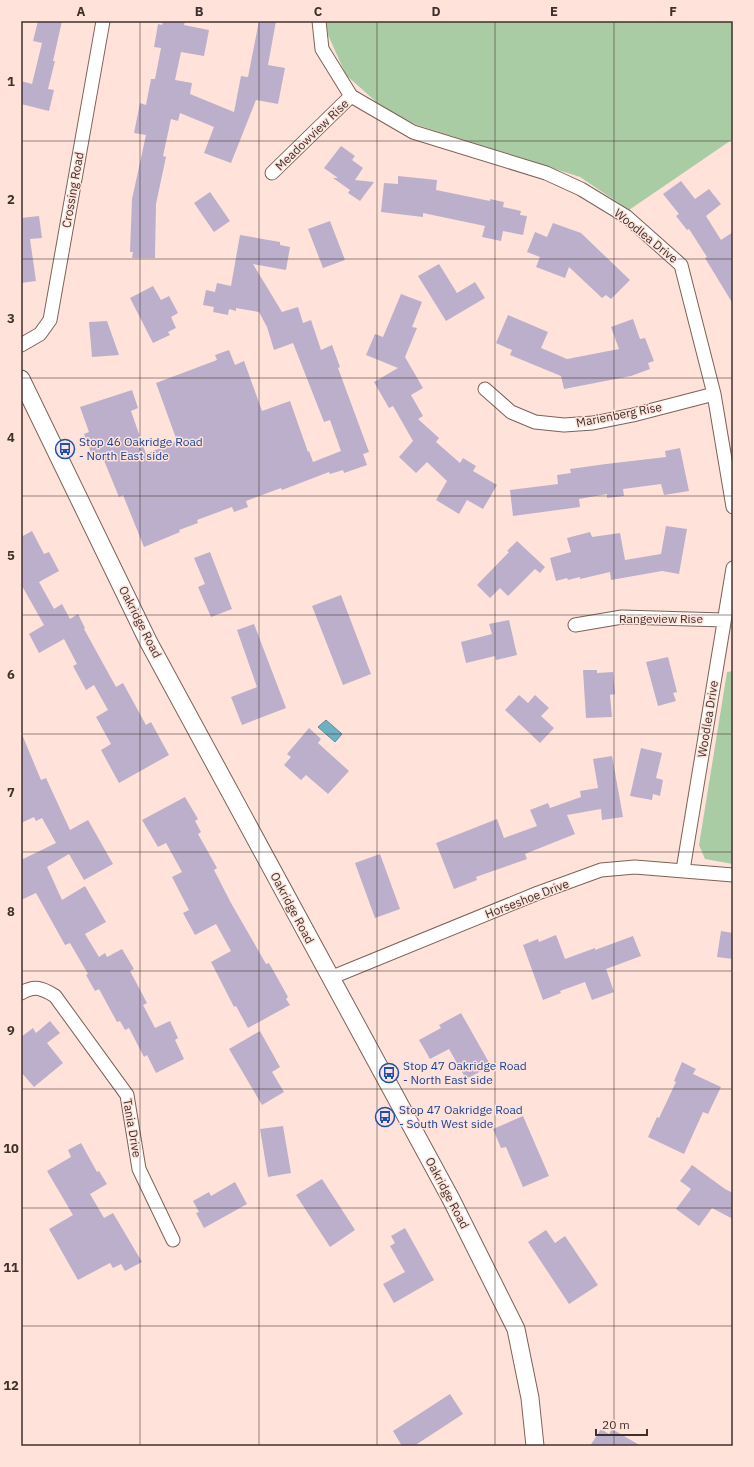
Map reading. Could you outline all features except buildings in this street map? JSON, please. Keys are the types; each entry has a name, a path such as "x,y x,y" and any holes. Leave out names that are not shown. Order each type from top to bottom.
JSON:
{"street":[{"name":"Crossing Road","path":"21,345 40,334 50,320 103,21"},
{"name":"Woodlea Drive","path":"318,21 322,49 351,96 412,132 546,174 581,189 627,217 681,264 714,394 733,507"},
{"name":"Meadowview Rise","path":"272,173 351,96"},
{"name":"Oakridge Road","path":"21,379 148,641 451,1199 516,1329 530,1398 535,1446"},
{"name":"Marienberg Rise","path":"484,389 511,412 535,422 564,425 593,423 633,415 714,394"},
{"name":"Woodlea Drive","path":"683,870 733,568"},
{"name":"Rangeview Rise","path":"575,625 622,617 724,620"},
{"name":"Horseshoe Drive","path":"330,978 538,893 601,870 635,867 733,875"},
{"name":"Tania Drive","path":"21,993 27,990 42,988 54,996 127,1095 139,1169 173,1240"}],"green space":[{"path":"326,21 733,21 733,139 629,210 580,177 417,125 383,108 346,75 328,35"},
{"path":"733,671 733,864 705,859 699,845 727,672"}],"water":[{"path":"326,720 342,734 335,742 318,727"}],"place":[{"name":"Stop 46 Oakridge Road - North East side","path":"65,449"},
{"name":"Stop 47 Oakridge Road - North East side","path":"389,1073"},
{"name":"Stop 47 Oakridge Road - South West side","path":"385,1117"}]}
